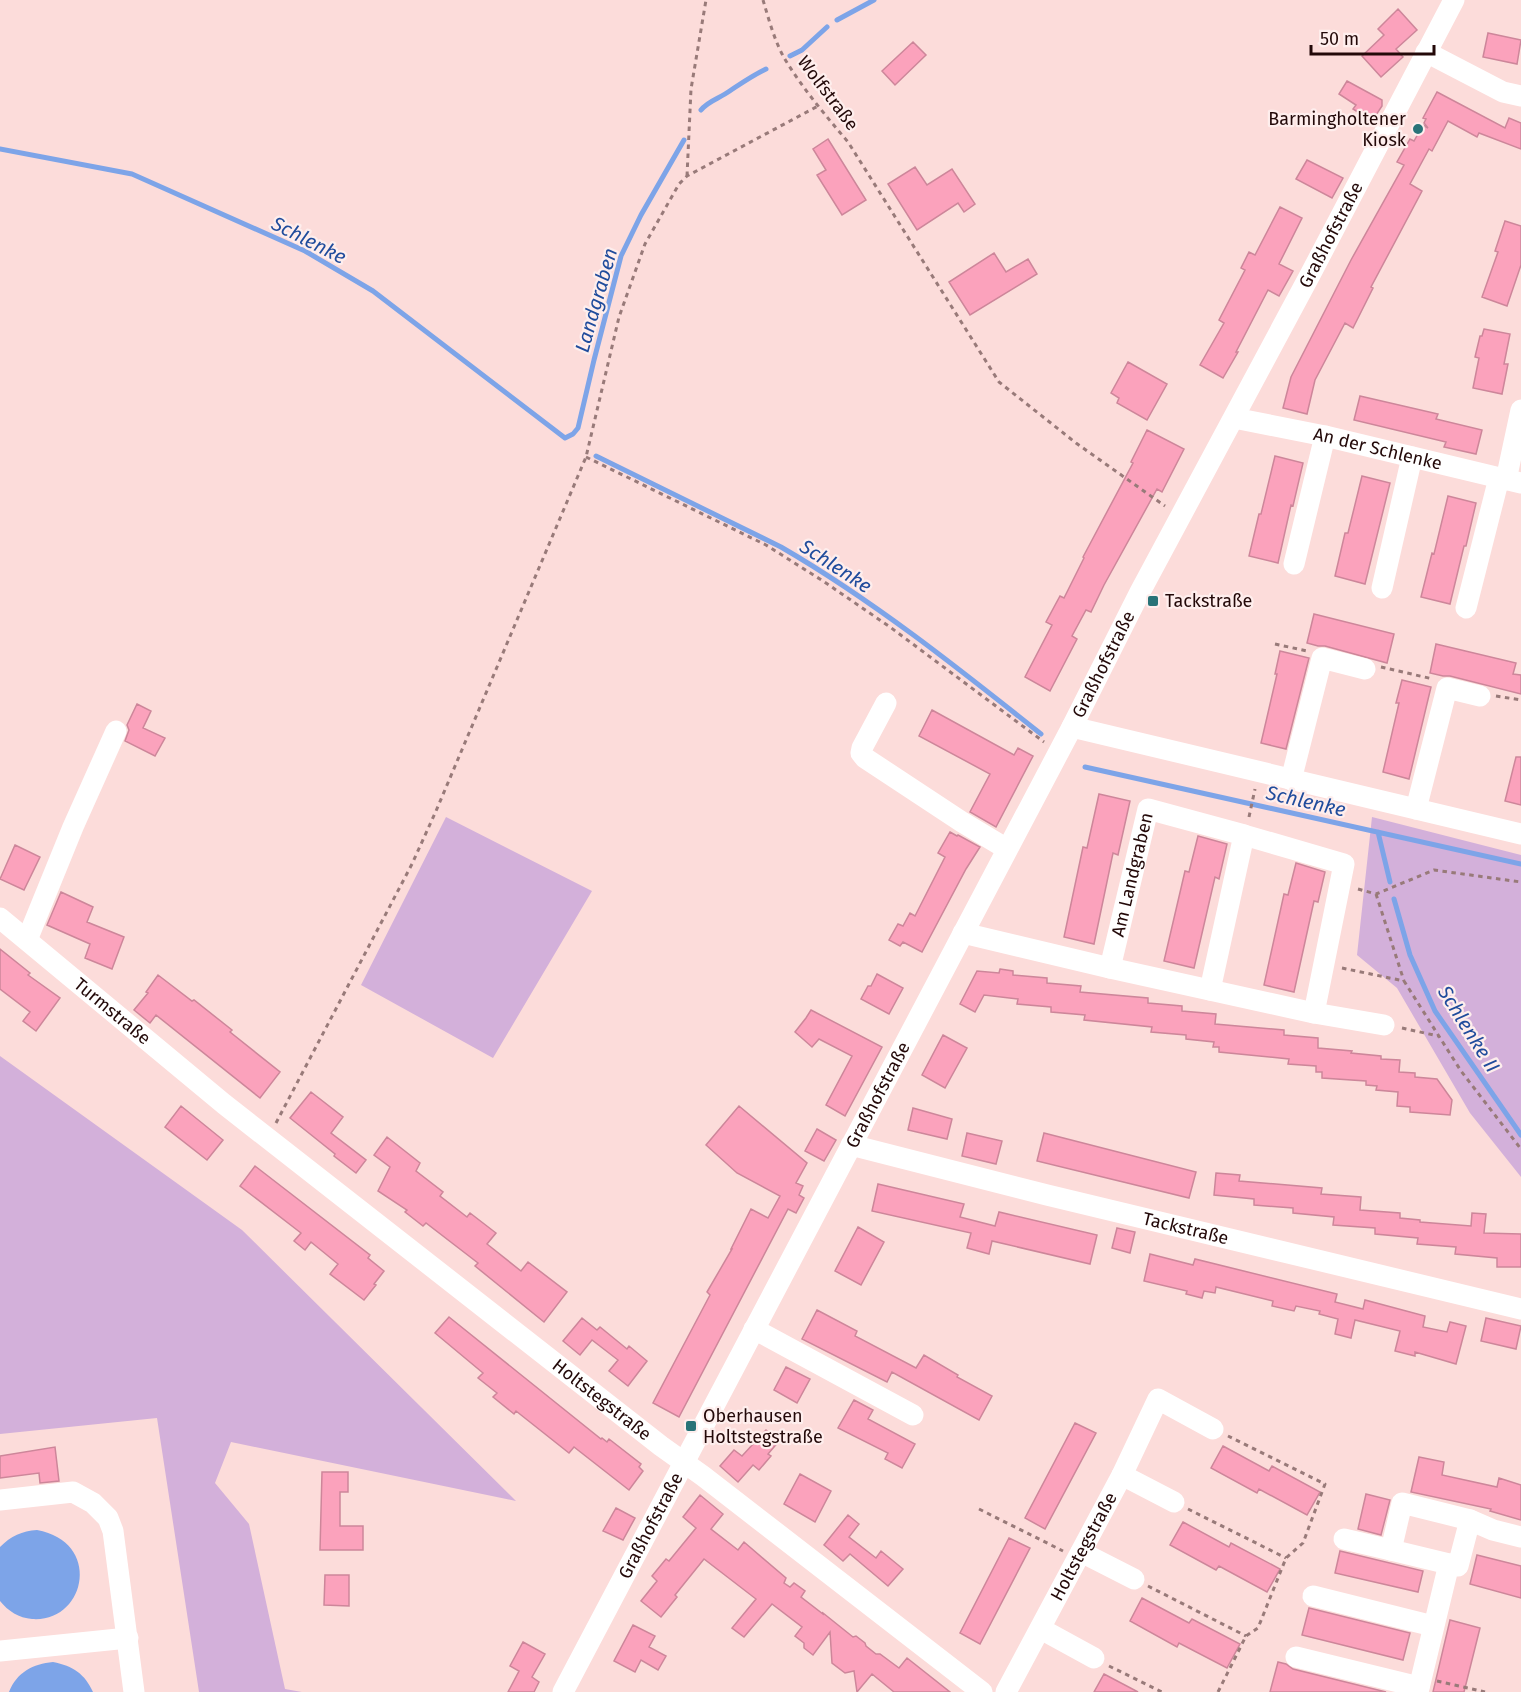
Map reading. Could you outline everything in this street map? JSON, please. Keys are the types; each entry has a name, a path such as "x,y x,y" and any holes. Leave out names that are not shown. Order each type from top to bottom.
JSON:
{"street":[{"name":"Graßhofstraße","path":"563,1692 1454,0"},
{"path":"1426,52 1503,92 1521,96"},
{"path":"1466,608 1509,480 1521,410"},
{"name":"An der Schlenke","path":"1234,418 1325,436 1509,480"},
{"path":"1294,564 1325,436"},
{"path":"1382,588 1412,457"},
{"path":"1291,780 1322,658 1365,669"},
{"path":"1416,809 1447,688 1480,696"},
{"path":"886,703 862,748 861,753 865,758 1007,849"},
{"path":"1072,727 1521,834"},
{"path":"27,940 73,827 116,731"},
{"name":"Am Landgraben","path":"1110,968 1148,809 1246,829 1344,864 1314,1013"},
{"path":"1210,990 1246,829"},
{"name":"Turmstraße","path":"0,918 224,1104"},
{"path":"963,933 1314,1013 1384,1025"},
{"name":"Holtstegstraße","path":"224,1104 982,1692"},
{"name":"Tackstraße","path":"851,1145 1521,1309"},
{"path":"754,1329 913,1415"},
{"name":"Holtstegstraße","path":"1006,1692 1122,1475 1158,1400 1213,1429"},
{"path":"1122,1475 1174,1502"},
{"path":"0,1500 73,1492 93,1503 108,1518 113,1531 134,1692"},
{"path":"1391,1550 1402,1503 1470,1520 1493,1530 1521,1537"},
{"path":"1344,1539 1458,1566 1470,1520"},
{"path":"1079,1555 1134,1579"},
{"path":"1296,1657 1419,1685 1449,1564"},
{"path":"1313,1596 1433,1626"},
{"path":"1041,1629 1094,1658"},
{"path":"0,1652 128,1638"}],"path":[{"path":"687,176 691,89 706,0"},
{"name":"Wolfstraße","path":"763,0 785,59 818,106 848,142 999,382 1075,443 1181,517"},
{"path":"268,1137 412,864 586,457 619,317 645,244 679,184 687,176 818,106"},
{"path":"586,457 766,545 824,581 890,627 1058,752"},
{"path":"1275,644 1310,651 1322,658"},
{"path":"1365,669 1377,666 1437,680 1447,688"},
{"path":"1480,696 1504,696 1521,700"},
{"path":"1246,829 1254,797"},
{"path":"1340,883 1376,894 1434,870 1521,882"},
{"path":"1376,894 1404,981 1461,1071 1521,1149"},
{"path":"1324,964 1404,981"},
{"path":"1384,1025 1438,1036"},
{"path":"1213,1429 1325,1484 1303,1543 1286,1558 1258,1629 1245,1636 1218,1692"},
{"path":"1174,1502 1286,1558"},
{"path":"979,1509 1079,1555"},
{"path":"1134,1579 1245,1636"},
{"path":"1094,1658 1162,1692"},
{"path":"1419,1685 1485,1692"}],"shaded area":[{"path":"446,817 592,891 493,1058 361,985"},
{"path":"1372,817 1521,855 1521,1177 1470,1113 1397,988 1357,955"},
{"path":"0,1056 242,1230 516,1501 231,1442 215,1483 249,1524 285,1689 302,1692 199,1692 157,1418 0,1434"}],"water":[{"path":"37,1530 58,1537 72,1550 79,1564 79,1580 75,1596 65,1608 50,1617 32,1619 14,1613 0,1601 0,1547 17,1535"},
{"path":"53,1662 78,1672 93,1692 9,1692 16,1679 26,1670"}],"building":[{"path":"1398,9 1417,30 1396,49 1403,57 1381,77 1362,56 1384,35 1378,29"},
{"path":"1488,33 1521,40 1517,64 1483,57"},
{"path":"913,42 926,55 895,85 882,71"},
{"path":"1347,81 1382,100 1382,106 1372,121 1353,109 1356,105 1339,94"},
{"path":"1437,92 1505,128 1509,118 1521,123 1521,149 1479,133 1477,137 1448,121 1432,151 1429,149 1410,184 1422,191 1371,287 1373,288 1353,328 1345,323 1315,380 1307,414 1283,408 1291,377 1351,260 1404,165 1397,162 1410,139 1414,141 1423,125 1428,128 1424,123 1426,119 1423,118"},
{"path":"828,139 866,200 842,215 817,175 826,170 813,149"},
{"path":"1307,160 1343,178 1332,198 1296,179"},
{"path":"915,167 927,185 952,169 975,204 964,212 958,203 917,230 888,184"},
{"path":"1280,207 1302,218 1279,264 1293,271 1279,296 1268,290 1223,378 1200,365 1224,323 1219,320 1245,270 1241,268 1249,252 1255,255"},
{"path":"1505,221 1521,226 1521,265 1507,306 1482,297 1498,252 1495,251"},
{"path":"994,253 1006,272 1028,259 1037,274 970,315 949,282"},
{"path":"1484,329 1510,334 1504,364 1508,364 1502,394 1473,388 1479,358 1475,357"},
{"path":"1128,362 1167,384 1147,420 1117,403 1119,398 1111,393"},
{"path":"1360,396 1438,414 1436,419 1482,430 1476,454 1444,447 1446,442 1354,420"},
{"path":"1147,430 1184,449 1162,492 1157,489 1091,612 1086,610 1072,636 1077,639 1050,691 1025,677 1052,625 1046,622 1060,596 1064,598 1133,463 1131,462"},
{"path":"1275,456 1303,463 1278,563 1249,556"},
{"path":"1362,476 1390,483 1365,584 1335,576"},
{"path":"1448,496 1476,503 1450,604 1421,597"},
{"path":"1314,614 1394,634 1387,663 1307,643"},
{"path":"1436,644 1516,663 1513,674 1521,675 1521,694 1430,673"},
{"path":"1280,651 1309,658 1286,749 1261,743"},
{"path":"1402,680 1431,687 1409,779 1383,772"},
{"path":"137,704 151,711 143,728 165,738 155,756 125,741 129,730 127,725"},
{"path":"932,710 1014,755 1018,748 1033,756 996,827 970,812 990,774 919,736"},
{"path":"1516,757 1521,757 1521,805 1505,801"},
{"path":"1099,794 1130,801 1118,855 1113,853 1094,944 1064,937 1083,847 1087,848"},
{"path":"950,832 980,847 922,952 903,942 900,946 889,940 898,924 903,926 910,913 915,916 945,857 938,853"},
{"path":"1198,836 1227,844 1219,879 1215,877 1194,968 1164,961 1185,871 1189,872"},
{"path":"15,845 40,857 24,890 0,879"},
{"path":"1296,863 1325,872 1318,902 1314,901 1294,992 1264,985 1284,894 1288,895"},
{"path":"61,892 93,907 87,922 124,937 112,969 85,958 90,944 47,925"},
{"path":"0,949 30,973 28,975 60,998 36,1031 23,1021 30,1012 0,989"},
{"path":"1000,969 1013,971 1013,975 1047,978 1047,983 1081,986 1080,992 1148,998 1148,1003 1182,1006 1182,1011 1216,1014 1215,1024 1284,1030 1284,1035 1318,1038 1318,1048 1352,1051 1351,1053 1381,1056 1381,1059 1400,1060 1399,1072 1415,1073 1415,1077 1437,1079 1452,1100 1450,1115 1410,1112 1410,1107 1397,1106 1398,1092 1376,1090 1377,1086 1366,1085 1366,1081 1322,1078 1322,1072 1316,1072 1316,1066 1288,1064 1289,1059 1219,1052 1219,1047 1213,1047 1214,1042 1186,1039 1186,1035 1151,1032 1152,1027 1084,1020 1085,1015 1051,1012 1051,1007 1017,1004 1018,999 984,995 975,1012 960,1004 977,971 999,973"},
{"path":"877,974 903,988 889,1014 861,999"},
{"path":"158,975 232,1030 230,1032 280,1072 260,1098 156,1015 150,1023 134,1010 148,993 146,992"},
{"path":"811,1010 882,1047 845,1116 826,1105 852,1056 819,1039 812,1047 795,1032"},
{"path":"943,1035 967,1048 945,1088 922,1075"},
{"path":"311,1092 343,1117 331,1133 366,1160 356,1173 290,1118"},
{"path":"181,1106 223,1140 207,1160 165,1127"},
{"path":"739,1106 807,1163 796,1183 803,1186 799,1195 804,1198 796,1213 788,1209 679,1417 653,1403 710,1295 707,1292 732,1249 751,1209 768,1218 780,1196 737,1173 706,1145"},
{"path":"913,1108 952,1119 947,1139 908,1130"},
{"path":"817,1129 836,1140 824,1161 805,1151"},
{"path":"967,1133 1002,1141 996,1164 962,1156"},
{"path":"1044,1133 1196,1172 1189,1198 1037,1161"},
{"path":"387,1137 420,1163 416,1171 443,1192 440,1196 467,1217 470,1213 496,1233 487,1244 521,1271 528,1262 567,1292 544,1322 475,1266 478,1263 426,1223 423,1226 405,1212 407,1210 378,1191 390,1167 374,1155"},
{"path":"255,1166 370,1255 368,1258 384,1271 364,1300 330,1274 338,1264 311,1242 305,1250 294,1241 301,1233 240,1186"},
{"path":"1216,1173 1240,1175 1239,1181 1322,1188 1321,1194 1361,1197 1360,1210 1400,1213 1400,1218 1420,1220 1420,1222 1471,1226 1472,1213 1486,1214 1484,1233 1521,1234 1521,1267 1497,1267 1497,1258 1455,1254 1456,1247 1417,1244 1418,1238 1375,1234 1375,1228 1333,1225 1334,1217 1293,1213 1293,1208 1254,1205 1254,1199 1214,1195"},
{"path":"878,1184 964,1204 960,1217 995,1226 999,1212 1097,1235 1090,1264 992,1241 989,1254 967,1248 971,1233 872,1211"},
{"path":"858,1227 884,1242 861,1285 835,1271"},
{"path":"1117,1228 1135,1232 1130,1253 1112,1248"},
{"path":"1150,1254 1193,1265 1195,1259 1337,1294 1335,1302 1363,1309 1365,1300 1425,1316 1423,1327 1447,1332 1450,1322 1466,1326 1456,1364 1415,1352 1415,1356 1395,1351 1400,1331 1355,1320 1351,1338 1335,1334 1338,1319 1319,1314 1320,1311 1296,1306 1294,1311 1272,1306 1273,1301 1216,1287 1215,1293 1204,1291 1202,1298 1186,1294 1187,1291 1144,1281"},
{"path":"817,1310 857,1331 855,1336 916,1368 924,1355 958,1375 957,1377 992,1396 979,1420 892,1372 887,1382 802,1339"},
{"path":"449,1317 601,1439 607,1442 609,1439 641,1464 639,1467 643,1471 629,1490 574,1447 569,1453 516,1411 514,1414 493,1397 497,1393 478,1378 483,1373 435,1333"},
{"path":"582,1318 597,1330 600,1327 627,1349 629,1346 647,1361 628,1386 609,1371 618,1360 592,1340 580,1355 563,1341"},
{"path":"1486,1318 1521,1326 1516,1349 1481,1341"},
{"path":"786,1367 810,1379 797,1403 774,1390"},
{"path":"854,1400 873,1410 868,1419 915,1444 902,1468 885,1459 888,1453 838,1428"},
{"path":"1075,1423 1096,1433 1045,1529 1025,1518"},
{"path":"766,1430 779,1441 768,1454 771,1456 759,1470 753,1465 738,1482 720,1466 734,1450 742,1456"},
{"path":"1223,1446 1269,1471 1272,1466 1320,1492 1307,1515 1259,1489 1257,1493 1211,1468"},
{"path":"55,1447 59,1481 40,1483 39,1473 0,1478 0,1456"},
{"path":"1419,1457 1444,1462 1442,1475 1497,1487 1499,1478 1521,1485 1521,1520 1490,1511 1491,1509 1411,1492"},
{"path":"322,1472 348,1472 348,1492 340,1492 340,1526 363,1526 363,1550 320,1550"},
{"path":"800,1474 831,1491 815,1522 784,1504"},
{"path":"1366,1494 1390,1500 1381,1535 1358,1529"},
{"path":"700,1495 723,1514 711,1529 738,1550 744,1542 786,1578 784,1583 790,1587 794,1583 805,1591 801,1597 853,1637 856,1636 876,1654 880,1654 899,1668 907,1658 950,1692 894,1692 872,1674 857,1692 854,1671 845,1673 832,1663 830,1632 813,1655 795,1636 802,1627 772,1604 744,1637 732,1628 756,1599 704,1559 675,1595 677,1597 661,1617 641,1601 657,1581 652,1576 666,1559 669,1561 696,1528 683,1517"},
{"path":"616,1508 635,1518 623,1540 603,1531"},
{"path":"848,1515 859,1524 849,1537 876,1558 881,1551 903,1569 888,1586 850,1554 843,1561 824,1545"},
{"path":"1183,1522 1229,1547 1231,1543 1280,1569 1267,1592 1219,1566 1216,1570 1170,1545"},
{"path":"1009,1538 1030,1548 980,1644 960,1633"},
{"path":"1340,1551 1423,1571 1418,1592 1335,1573"},
{"path":"1477,1555 1521,1566 1521,1598 1470,1584"},
{"path":"325,1575 349,1575 349,1606 324,1605"},
{"path":"1142,1598 1189,1623 1192,1619 1240,1644 1227,1668 1179,1643 1177,1647 1130,1621"},
{"path":"1309,1608 1410,1633 1403,1660 1302,1635"},
{"path":"1450,1620 1480,1628 1464,1692 1433,1692"},
{"path":"633,1625 655,1636 649,1647 666,1656 658,1670 641,1660 635,1672 614,1661"},
{"path":"523,1642 545,1654 532,1677 539,1682 534,1692 508,1692 519,1671 510,1666"},
{"path":"1278,1662 1293,1669 1386,1692 1270,1692"},
{"path":"1104,1674 1138,1692 1094,1692"}],"waterway":[{"name":"Landgraben","path":"837,20 874,0"},
{"name":"Landgraben","path":"790,56 802,50 827,27"},
{"name":"Landgraben","path":"701,110 766,69"},
{"name":"Schlenke","path":"0,149 132,174 305,251 373,291 565,438 578,428 621,256 641,215 684,140"},
{"name":"Schlenke","path":"596,456 781,547 815,568 915,636 1041,734"},
{"name":"Schlenke","path":"1085,767 1521,864"},
{"name":"Schlenke II","path":"1378,832 1390,882"},
{"name":"Schlenke II","path":"1394,899 1410,955 1435,1011 1521,1135"}],"place":[{"name":"Barmingholtener Kiosk","path":"1418,129"},
{"name":"Tackstraße","path":"1153,601"},
{"name":"Oberhausen Holtstegstraße","path":"691,1426"}]}
